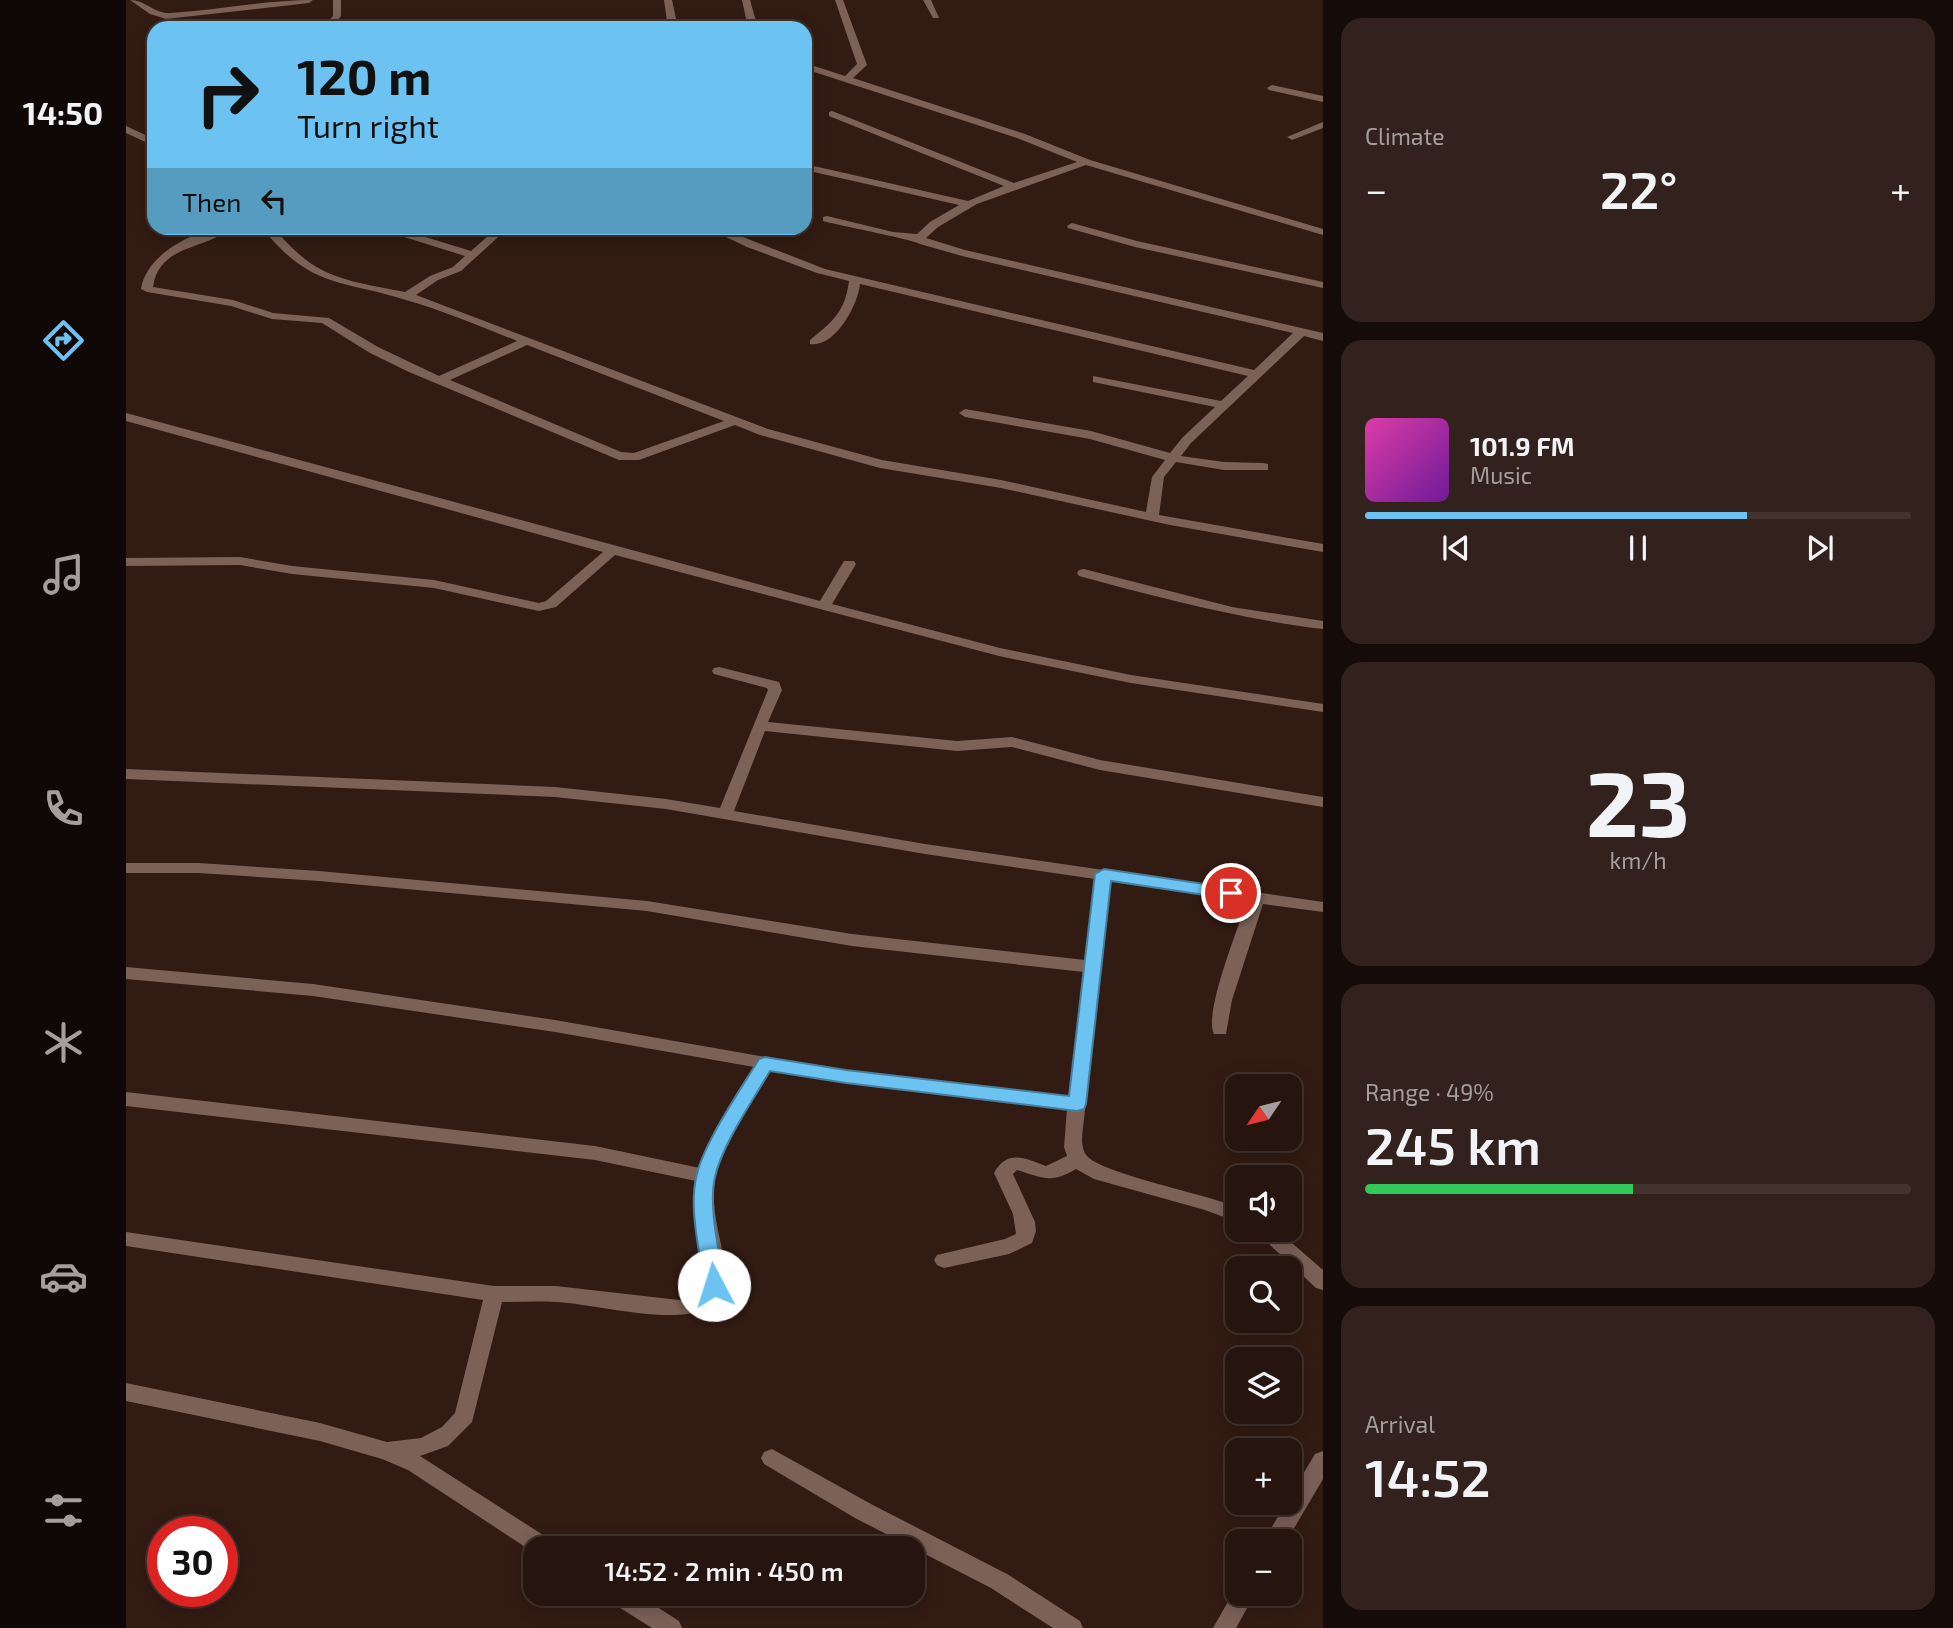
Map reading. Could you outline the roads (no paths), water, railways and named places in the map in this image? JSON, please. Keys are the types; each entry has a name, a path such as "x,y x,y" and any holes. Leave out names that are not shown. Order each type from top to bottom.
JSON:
{"street":[{"path":"134,0 153,12 166,16 248,4 309,0"},
{"path":"333,21 337,16 337,0"},
{"path":"668,0 672,21"},
{"path":"746,0 750,21"},
{"path":"839,0 862,65 859,71 846,80"},
{"path":"928,0 936,16"},
{"path":"812,68 1021,136 1086,162 1323,232"},
{"path":"1272,88 1323,99"},
{"path":"832,114 1015,187"},
{"path":"1292,137 1323,125"},
{"path":"126,129 147,139"},
{"path":"920,238 939,221 968,204 1086,162"},
{"path":"812,169 968,204"},
{"path":"827,219 893,235 920,238 924,242 962,253 1323,337"},
{"path":"1072,226 1135,244 1323,285"},
{"path":"208,235 168,254 150,273 148,289 233,303 272,316 318,318 374,350 440,380 626,457 635,457 732,422"},
{"path":"274,235 300,261 318,273 340,281 407,296 693,404 732,422 861,460 1001,484 1152,517 1323,548"},
{"path":"408,235 473,256"},
{"path":"407,296 434,278 457,269 496,235"},
{"path":"729,235 782,257 855,279 1256,374"},
{"path":"814,342 841,321 852,296 855,279"},
{"path":"1152,517 1158,477 1173,458 1223,405 1301,332"},
{"path":"440,380 526,341"},
{"path":"1097,379 1223,405"},
{"path":"965,413 1091,435 1173,458 1224,466 1263,467"},
{"path":"126,417 824,606 1056,665 1262,701 1323,708"},
{"path":"126,562 240,561 292,570 434,584 539,607 551,604 614,549"},
{"path":"824,606 849,564"},
{"path":"1084,573 1239,614 1323,625"},
{"path":"719,671 774,685 775,690 726,812"},
{"path":"759,726 957,746 1012,742 1100,765 1323,802"},
{"path":"126,774 555,792 726,812 925,849 1323,907"},
{"path":"126,868 199,868 306,875 647,906 852,940 1093,967"},
{"path":"1104,874 1077,1104 1073,1147 1077,1159 1101,1174 1225,1210"},
{"path":"1220,1030 1223,1000 1257,897"},
{"path":"126,973 313,990 430,1006 846,1077 1077,1104"},
{"path":"126,1239 494,1294 556,1294 662,1307 694,1306 706,1298 714,1285 704,1197 705,1176 728,1127 765,1064"},
{"path":"126,1099 596,1153 705,1176"},
{"path":"944,1260 1009,1246 1025,1238 1025,1223 1003,1173 1007,1167 1014,1163 1027,1164 1046,1173 1059,1170 1077,1159"},
{"path":"1278,1242 1323,1282"},
{"path":"387,1451 428,1445 454,1432 460,1424 468,1405 494,1294"},
{"path":"126,1392 320,1432 387,1451 416,1464 526,1536"},
{"path":"772,1458 863,1511 999,1581 1072,1628"},
{"path":"1282,1529 1323,1460"},
{"path":"636,1606 671,1628"},
{"path":"1224,1628 1237,1606"}]}
